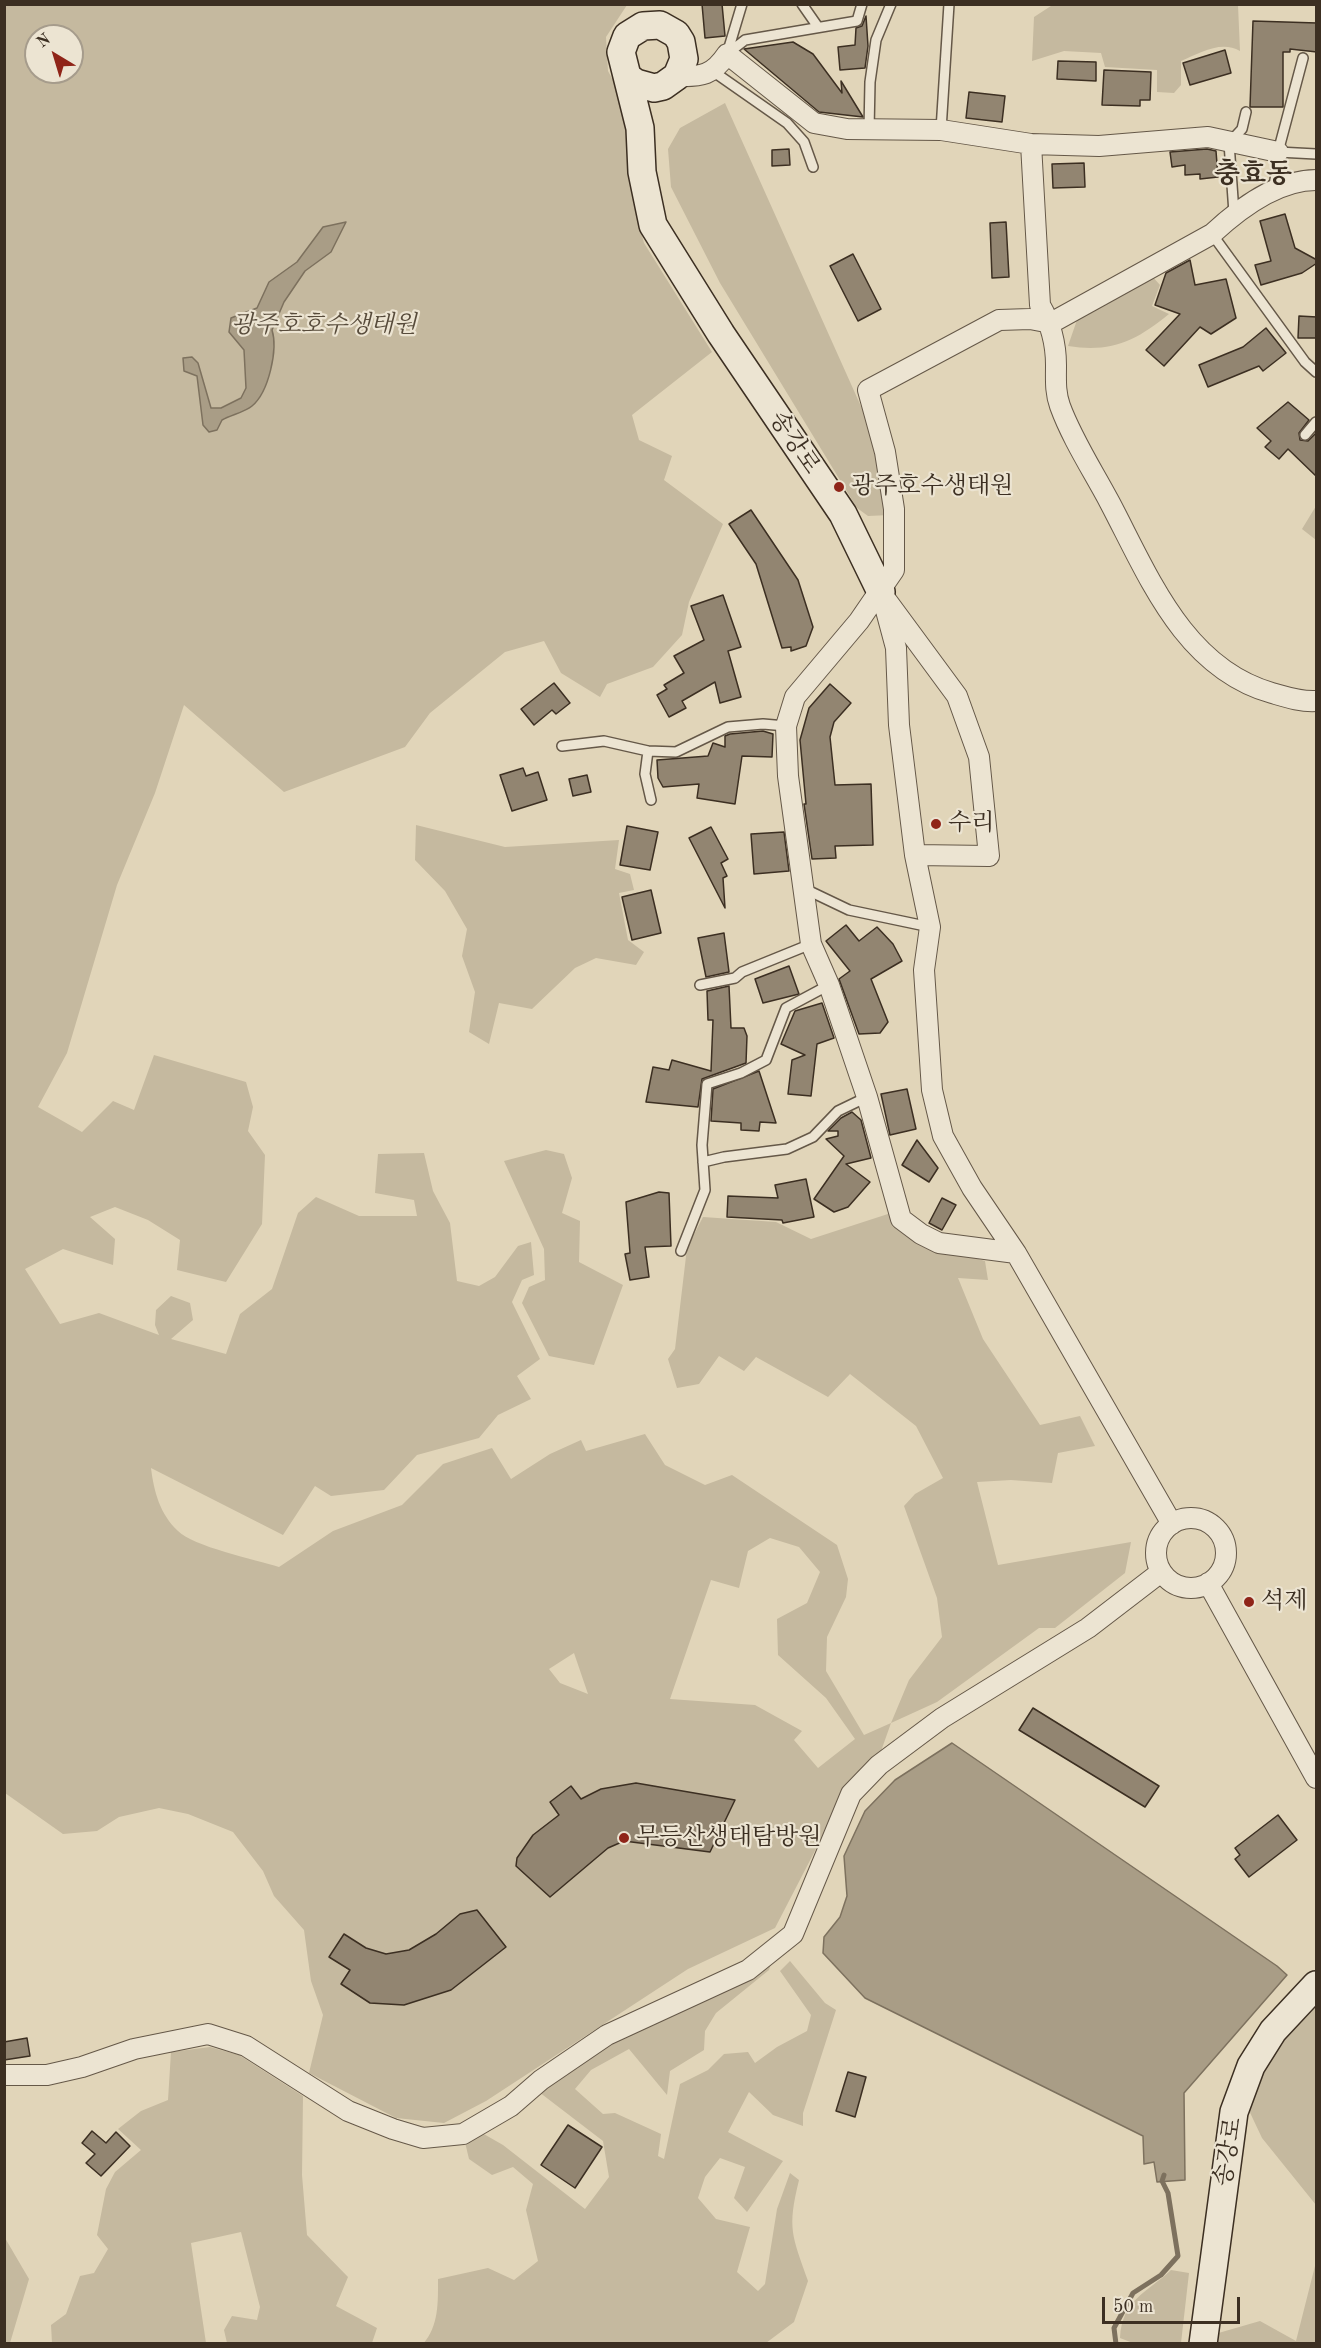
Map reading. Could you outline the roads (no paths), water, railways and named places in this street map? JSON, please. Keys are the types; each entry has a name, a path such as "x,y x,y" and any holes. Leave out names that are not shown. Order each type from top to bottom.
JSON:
{"main road":[{"path":"654,4 676,39"},
{"name":"송강로","path":"640,128 648,109 684,59 676,39 638,17 621,52 640,128 642,172 653,225 710,316 843,514 881,592"},
{"path":"629,78 644,87 670,81"},
{"name":"송강로","path":"1203,2343 1234,2112 1251,2066 1273,2031 1317,1985"}],"street":[{"path":"676,39 714,72"},
{"path":"670,81 701,77 714,72 727,54 814,123 869,130 941,130 1031,144 1099,146 1208,137 1278,152"},
{"path":"1031,144 1040,305 1051,323 1056,364 1055,387 1060,406 1174,622 1197,648 1236,680 1285,697 1317,701"},
{"path":"1016,1253 939,1243 921,1234 901,1218 867,1097 829,985 811,944 788,776 786,726 795,697 881,592 894,570 894,510 885,452 868,390 999,320 1030,319 1051,323 1212,234 1234,213 1274,190 1317,180"},
{"path":"881,592 896,648 899,725 915,855 930,927 924,970 932,1090 943,1136 972,1188 1016,1253 1172,1524"},
{"name":"송강로","path":"881,592 957,696 979,757 989,856 915,855"},
{"path":"1195,1518 1216,1528 1226,1550 1225,1561 1220,1572 1208,1583 1190,1588 1179,1587 1161,1572 1155,1551 1164,1531 1172,1524 1195,1518"},
{"path":"4,2075 47,2075 82,2067 134,2049 208,2034 246,2046 348,2111 393,2129 423,2138 463,2134 511,2106 541,2080 607,2035 748,1970 794,1934 851,1794 879,1765 942,1718 1088,1628 1161,1572"},
{"path":"1208,1583 1317,1779"}],"lane":[{"path":"727,54 742,4"},
{"path":"802,4 818,27"},
{"path":"727,54 745,40 857,21 862,4"},
{"path":"869,130 870,82 876,40 891,4"},
{"path":"941,130 949,4"},
{"path":"1274,190 1278,152 1303,58"},
{"path":"714,72 787,123 804,142 813,167"},
{"path":"1234,213 1229,143 1242,129 1246,112"},
{"path":"1278,152 1317,154"},
{"path":"1212,234 1305,362 1317,372"},
{"path":"1305,435 1317,422"},
{"path":"562,746 604,741 648,751 676,752 728,727 763,724 786,726"},
{"path":"648,751 645,774 651,800"},
{"path":"805,889 849,910 930,927"},
{"path":"700,985 735,978 742,972 811,944"},
{"path":"681,1251 705,1190 703,1162 707,1084 741,1073 766,1060 786,1008 829,985"},
{"path":"703,1162 787,1149 813,1137 838,1111 867,1097"}],"waterway":[{"path":"1116,2344 1114,2328 1133,2293 1161,2275 1178,2256 1168,2193 1162,2181 1164,2175"}],"place":[{"name":"광주호수생태원","path":"839,487"},
{"name":"수리","path":"936,824"},
{"name":"석제","path":"1249,1602"},
{"name":"무등산생태탐방원","path":"624,1838"}],"district":[{"name":"충효동","path":"1253,175"}],"park label":[{"name":"광주호호수생태원","path":"324,326"}]}
